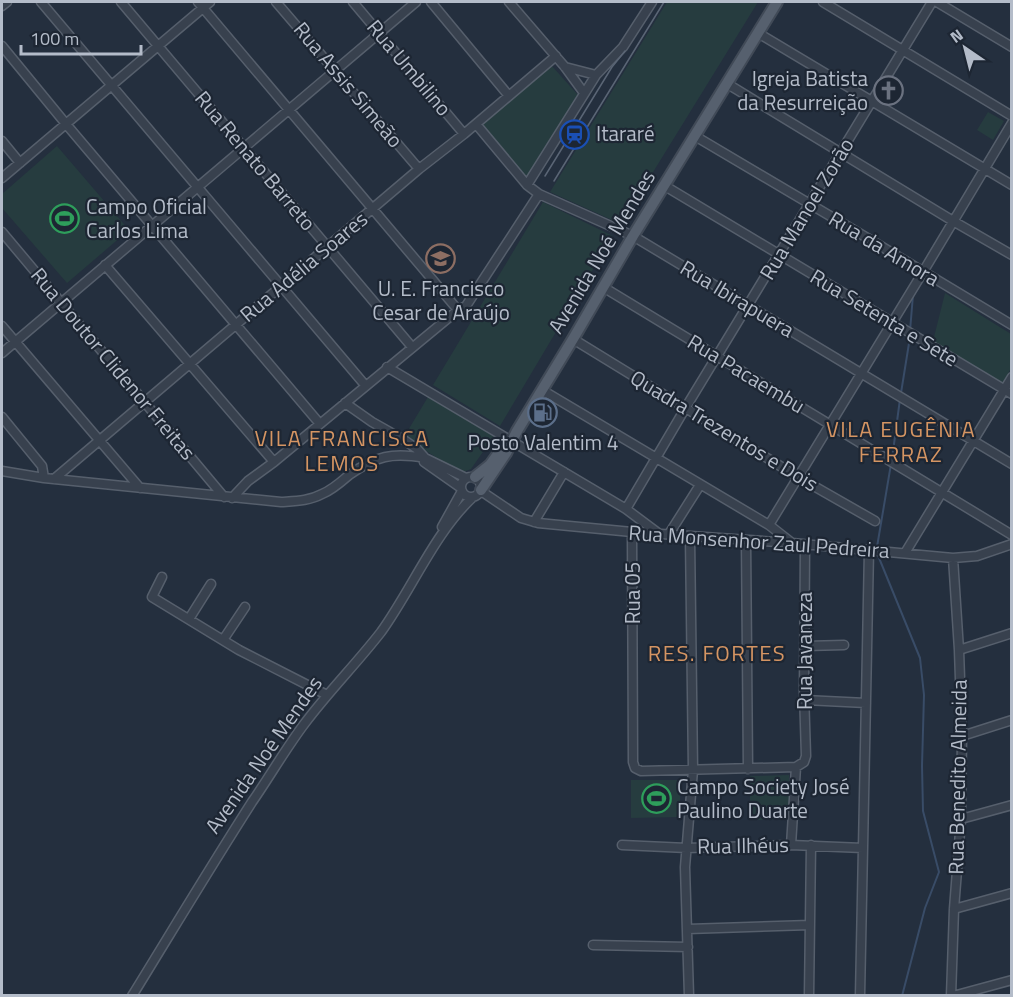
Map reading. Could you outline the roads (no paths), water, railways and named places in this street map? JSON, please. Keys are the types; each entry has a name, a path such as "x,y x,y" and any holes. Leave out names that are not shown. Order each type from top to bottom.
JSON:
{"main road":[{"name":"Avenida Noé Mendes","path":"478,493 777,2"},
{"name":"Avenida Noé Mendes","path":"471,478 492,463 513,437"}],"street":[{"path":"2,6 7,2"},
{"path":"41,2 365,385"},
{"name":"Rua Renato Barreto","path":"121,2 412,347"},
{"name":"Rua Assis Simeão","path":"276,2 419,169"},
{"name":"Rua Umbilino","path":"353,2 464,134"},
{"path":"2,353 416,2"},
{"path":"431,2 509,96"},
{"path":"508,2 556,56 584,93"},
{"path":"527,185 596,75 623,47 652,2"},
{"path":"823,2 1011,116"},
{"path":"934,2 1011,47"},
{"name":"Rua Manoel Zorão","path":"626,509 934,2"},
{"path":"2,178 158,46 204,4 458,310"},
{"path":"758,33 1011,185"},
{"path":"2,46 320,424"},
{"name":"Rua Adélia Soares","path":"49,478 99,440 556,56"},
{"path":"565,67 596,75"},
{"path":"726,83 1011,255"},
{"path":"769,525 1011,123"},
{"name":"Rua Ibirapuera","path":"476,124 527,185 539,194 633,236 1011,464"},
{"name":"Rua da Amora","path":"695,136 1011,325"},
{"path":"2,141 20,163"},
{"name":"Rua Setenta e Sete","path":"665,186 1008,392"},
{"path":"228,497 458,310 466,306 539,194"},
{"name":"Rua Doutor Clidenor Freitas","path":"2,232 144,402 228,497"},
{"path":"105,265 273,462"},
{"name":"Rua Pacaembu","path":"603,287 1011,535"},
{"path":"2,326 140,488"},
{"name":"Quadra Trezentos e Dois","path":"573,339 798,477 876,522"},
{"path":"387,368 513,437 564,472 626,509 658,533"},
{"path":"905,554 973,441 1008,392 1011,377"},
{"path":"542,390 769,525 792,543"},
{"path":"2,471 281,502 306,500 326,492 375,459 399,455 422,459 480,482 478,493 466,496 462,489 422,459 417,449 345,403"},
{"path":"2,417 49,478"},
{"path":"534,522 564,472"},
{"path":"462,489 463,481 471,478"},
{"path":"669,534 700,485"},
{"name":"Avenida Noé Mendes","path":"436,543 440,530 462,489"},
{"name":"Rua Monsenhor Zaul Pedreira","path":"478,493 521,518 534,522 632,532 792,543 953,558 977,556 1011,544"},
{"name":"Avenida Noé Mendes","path":"132,996 208,871 287,749 327,695 380,632 436,543 460,510 478,493"},
{"name":"Rua 05","path":"632,532 634,768 641,771 693,770"},
{"path":"689,996 686,867 693,770 690,537"},
{"path":"746,541 748,769"},
{"name":"Rua Javaneza","path":"796,767 802,764 806,756 805,545"},
{"path":"860,996 866,703 874,551"},
{"name":"Rua Benedito Almeida","path":"952,996 954,909 961,819 962,736 953,558"},
{"path":"162,578 152,597 244,653 327,695"},
{"path":"189,619 211,584"},
{"path":"223,640 245,607"},
{"path":"959,650 1011,633"},
{"path":"805,646 844,645"},
{"path":"805,700 866,703"},
{"path":"962,736 1011,720"},
{"path":"693,770 796,767 791,845"},
{"path":"961,819 1011,805"},
{"name":"Rua Ilhéus","path":"622,845 687,848 791,845 863,848"},
{"path":"809,996 811,846"},
{"path":"954,909 1011,893"},
{"path":"688,929 810,925"},
{"path":"593,945 688,946"},
{"path":"952,996 1011,980"}],"waterway":[{"path":"910,331 913,295"},
{"path":"901,393 910,337"},
{"path":"892,459 900,399"},
{"path":"877,547 891,464"},
{"path":"877,553 920,658 924,695 923,811 939,872 925,908 902,996"}],"tram line":[{"path":"554,181 664,2"},
{"path":"545,176 612,67 625,51"}],"place":[{"name":"Igreja Batista da Resurreição","path":"889,91"},
{"name":"Itararé","path":"575,134"},
{"name":"Campo Oficial Carlos Lima","path":"65,219"},
{"name":"U. E. Francisco Cesar de Araújo","path":"441,258"},
{"name":"Posto Valentim 4","path":"543,412"},
{"name":"Campo Society José Paulino Duarte","path":"656,799"}],"district":[{"name":"VILA EUGÊNIA FERRAZ","path":"901,442"},
{"name":"VILA FRANCISCA LEMOS","path":"342,450"},
{"name":"RES. FORTES","path":"717,653"}]}
